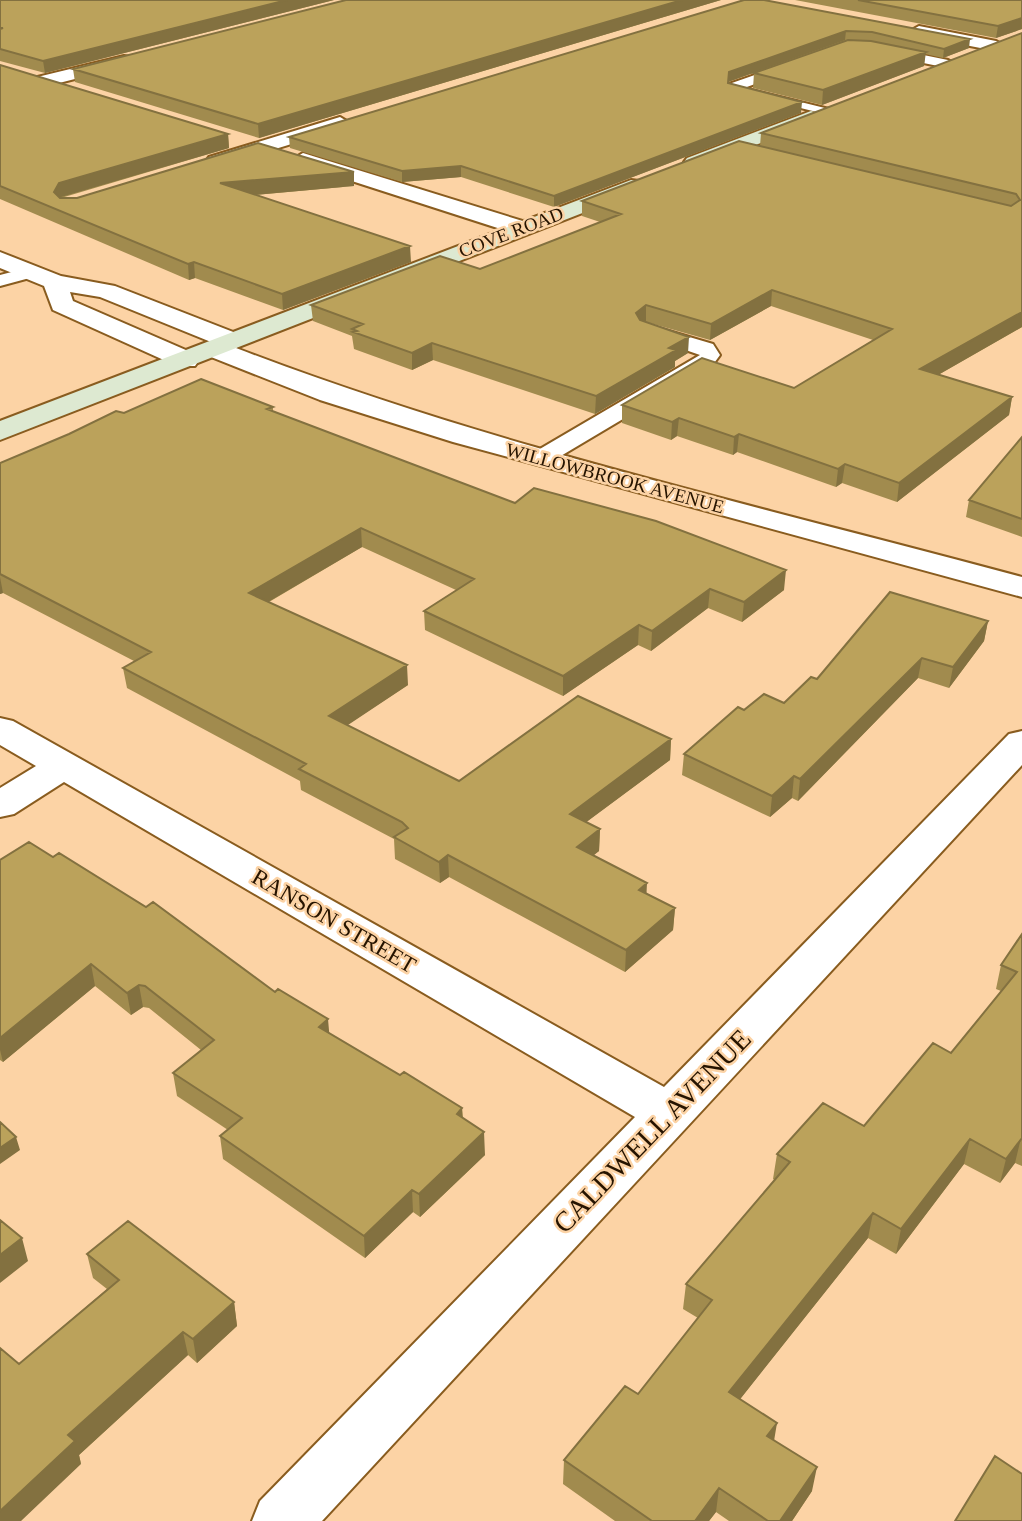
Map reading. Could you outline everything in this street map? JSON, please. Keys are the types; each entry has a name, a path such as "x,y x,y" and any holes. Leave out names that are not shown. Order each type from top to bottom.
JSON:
{"main road":[{"path":"910,79 1004,43"},
{"path":"675,169 848,102"},
{"name":"COVE ROAD","path":"0,431 652,178"}],"street":[{"path":"898,27 1004,43"},
{"path":"0,92 138,57"},
{"path":"0,68 84,92"},
{"path":"199,166 355,119"},
{"path":"225,135 521,228"},
{"name":"WILLOWBROOK AVENUE","path":"0,259 55,282 106,291 330,394 541,458 1022,587"},
{"path":"55,282 62,306 186,360"},
{"name":"RANSON STREET","path":"0,729 669,1113"},
{"name":"CALDWELL AVENUE","path":"282,1521 1022,742"},
{"path":"0,805 64,766"}],"lane":[{"path":"870,48 948,64"},
{"path":"806,61 734,87 736,90 824,112"},
{"path":"732,147 758,153"},
{"path":"0,281 32,272"},
{"path":"541,458 705,362 710,355 706,348 647,330"}],"building":[{"path":"0,0 287,0 43,61 0,49 0,29 3,28 0,28"},
{"path":"346,0 682,0 258,124 73,69"},
{"path":"744,0 764,0 970,39 944,49 872,32 846,31 729,72 728,83 802,102 554,196 461,166 402,171 289,137"},
{"path":"858,0 1022,0 1022,18 998,26"},
{"path":"1022,33 1022,312 920,369 1012,397 899,483 845,464 838,469 739,434 734,437 679,418 672,422 622,405 702,358 794,388 892,329 772,290 711,324 646,305 636,313 640,320 689,337 669,348 676,350 596,396 432,343 412,353 353,332 357,331 352,329 363,324 311,305 440,256 480,269 621,214 582,201 739,141 1011,206 1020,200 1016,194 761,133"},
{"path":"848,40 871,41 926,52 823,90 754,73"},
{"path":"0,65 228,134 59,183 54,192 60,198 77,198 258,143 354,172 220,183 410,246 282,294 194,262 188,264 0,186"},
{"path":"201,379 273,407 267,409 515,503 534,488 656,521 786,570 744,602 710,589 652,631 639,625 563,676 424,611 474,579 361,528 249,593 407,665 329,716 459,781 578,696 671,739 570,814 600,829 577,847 647,883 639,890 675,908 626,950 448,855 439,862 394,837 408,828 402,822 299,769 306,764 123,668 151,652 0,574 0,463 116,411 124,413"},
{"path":"1022,437 1022,519 969,500"},
{"path":"890,592 988,621 953,667 922,658 800,779 794,776 772,796 684,754 738,707 744,710 764,694 784,703 811,677 817,679"},
{"path":"29,842 53,857 59,853 146,907 153,902 275,992 278,989 328,1019 319,1027 400,1075 404,1072 462,1108 457,1114 484,1132 419,1194 412,1190 364,1236 220,1136 242,1118 173,1073 214,1040 145,986 139,985 127,993 91,964 0,1038 0,860"},
{"path":"1022,934 1022,1138 1006,1159 970,1139 901,1229 873,1213 729,1392 777,1423 767,1436 817,1467 780,1521 768,1521 719,1488 695,1521 652,1521 564,1460 625,1386 638,1394 712,1300 686,1284 790,1162 777,1154 823,1103 864,1126 933,1043 951,1053 1017,972 1001,965"},
{"path":"0,1122 16,1137 0,1148"},
{"path":"0,1220 22,1238 0,1255"},
{"path":"128,1221 234,1302 193,1339 183,1332 68,1435 75,1441 0,1511 0,1348 19,1364 119,1280 87,1254"},
{"path":"995,1456 1022,1474 1022,1521 955,1521"}]}
